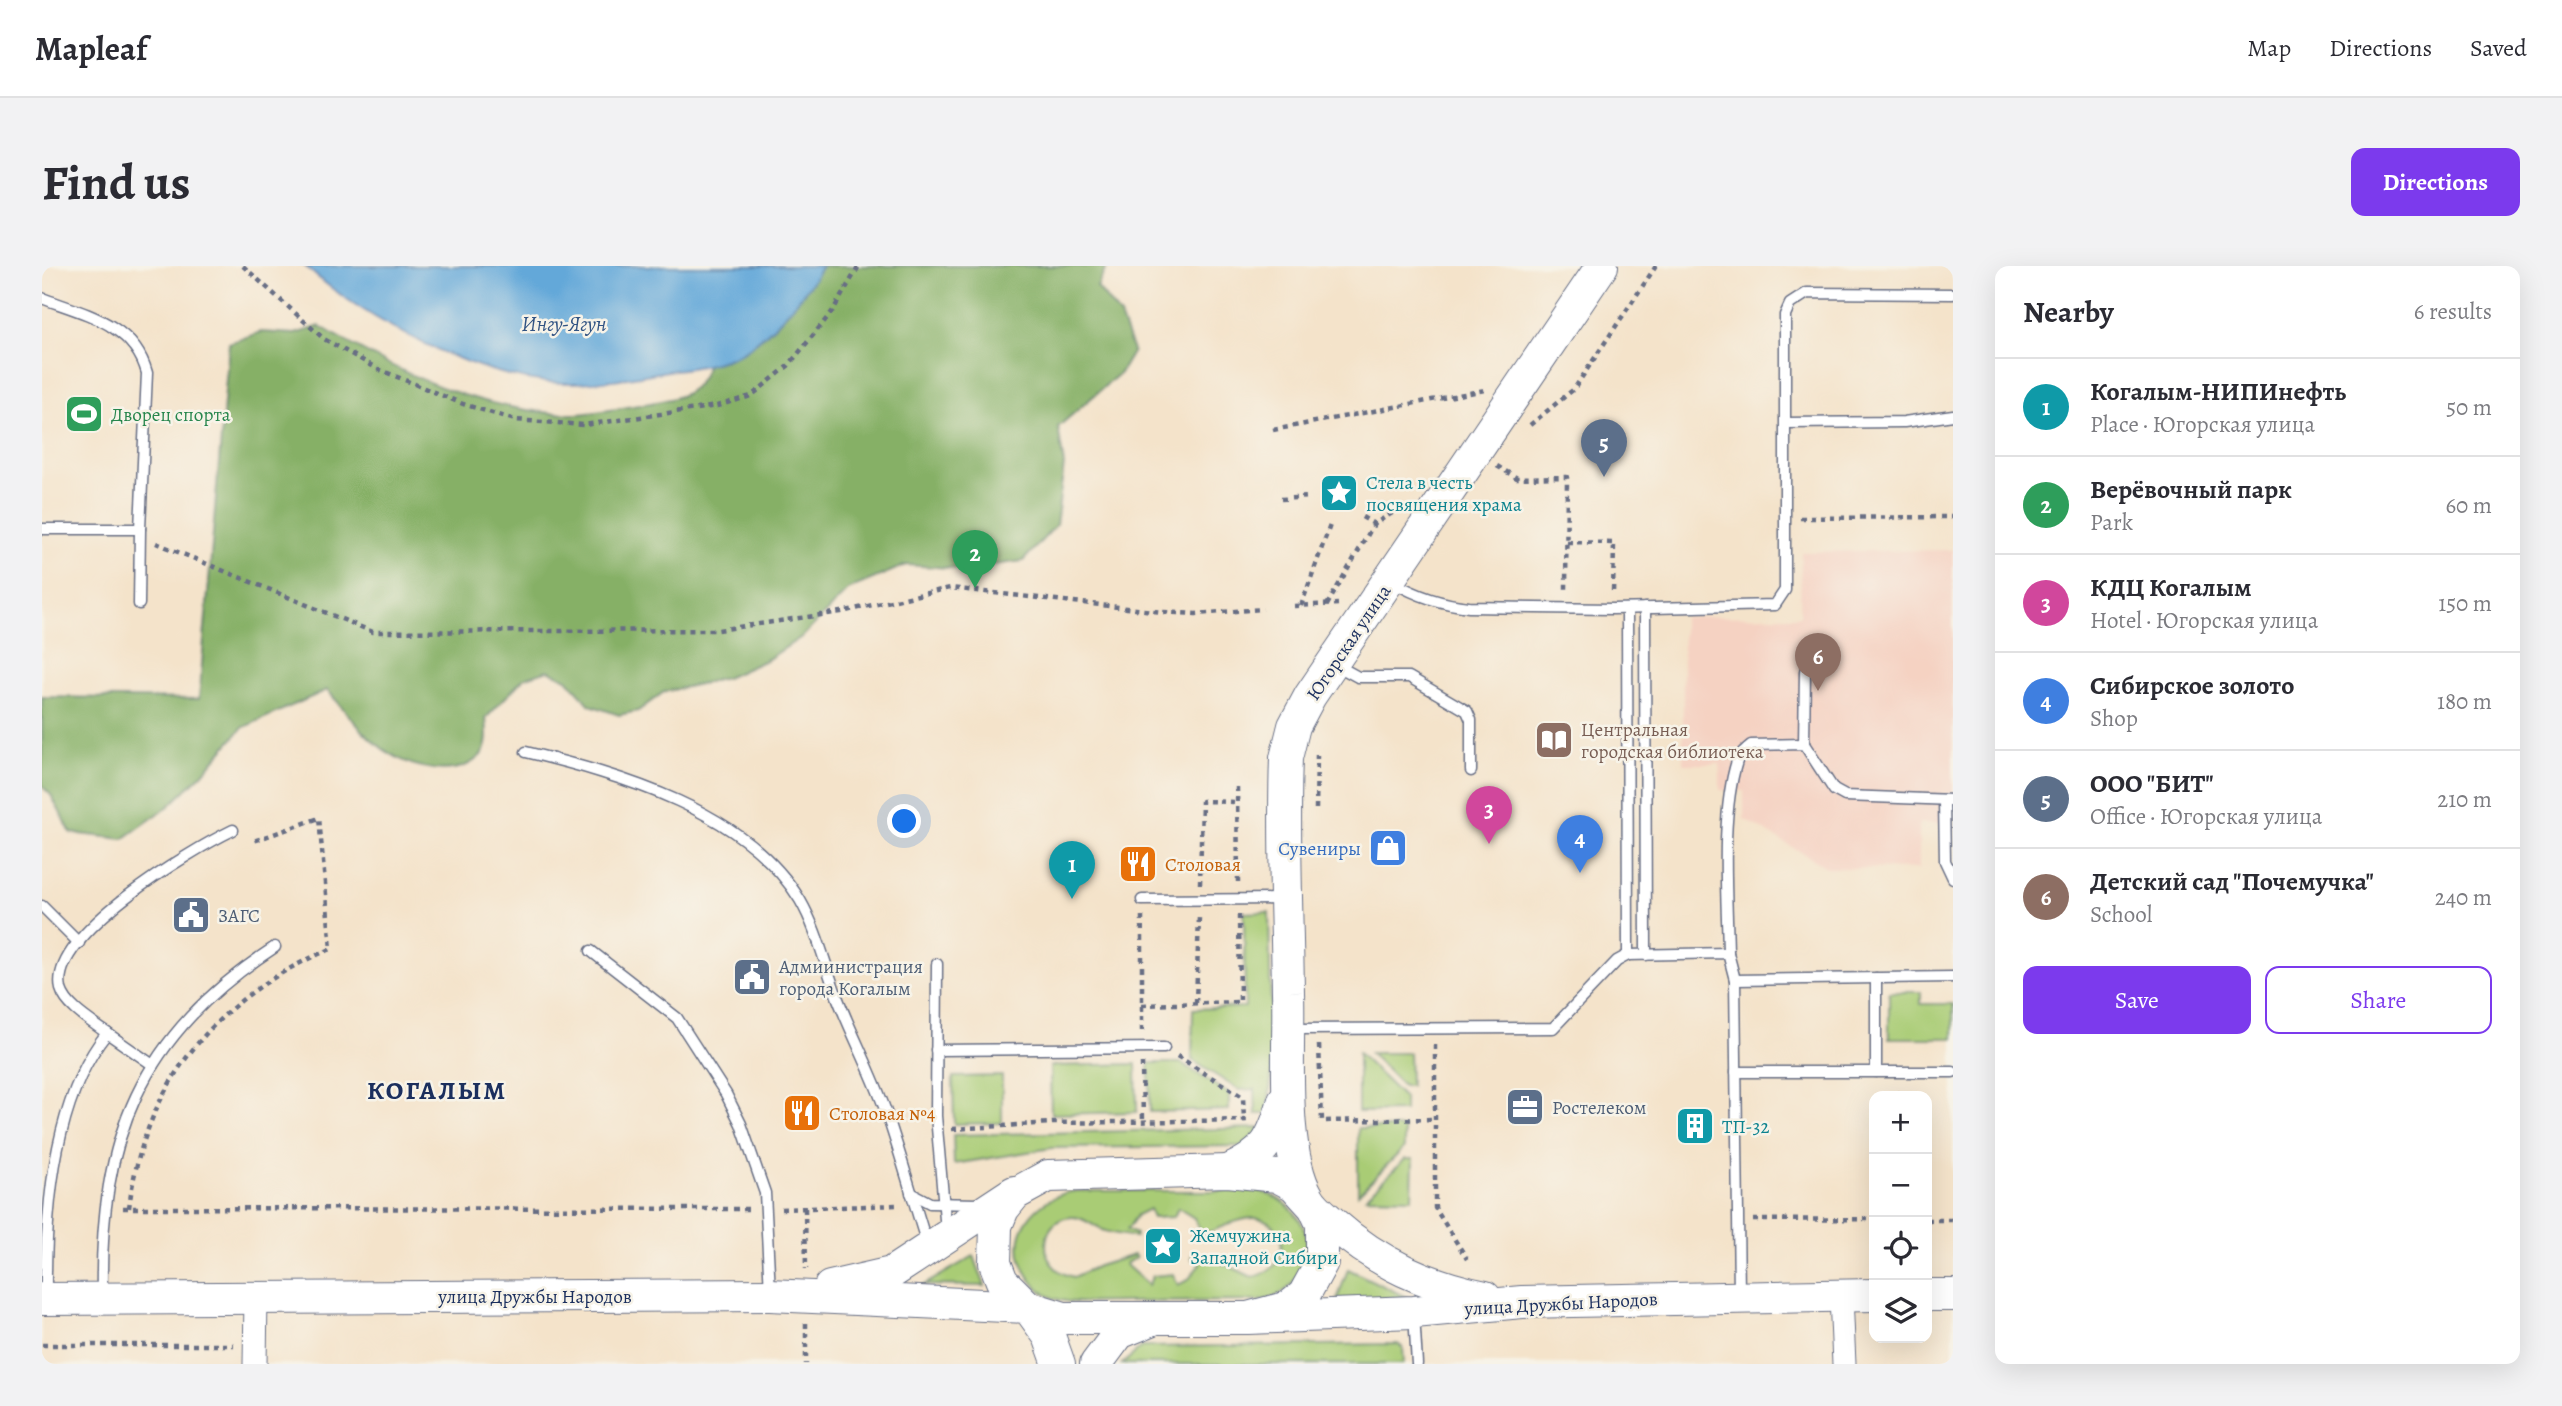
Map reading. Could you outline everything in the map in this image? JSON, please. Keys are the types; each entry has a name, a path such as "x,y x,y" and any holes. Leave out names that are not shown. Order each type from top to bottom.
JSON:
{"main road":[{"name":"Югорская улица","path":"1289,1078 1304,1029 1287,899 1285,786 1289,743 1301,713 1333,663 1602,266"},
{"path":"1228,1171 1248,1161 1272,1138 1289,1078"},
{"path":"1289,1078 1293,1147 1309,1199 1348,1236 1387,1264 1437,1285 1510,1303"},
{"name":"улица Дружбы Народов","path":"1028,1307 1002,1281 995,1264 993,1245 996,1226 1003,1209 1030,1183 1066,1174 1228,1171 1277,1176 1294,1185 1309,1199 1322,1224 1322,1262 1315,1280 1304,1296 1289,1307 1248,1318"},
{"path":"770,1295 848,1283 891,1273 991,1205 1030,1183"},
{"name":"улица Дружбы Народов","path":"44,1299 770,1295 1028,1307 1064,1318 1248,1318 1414,1312 1510,1303 1869,1296"},
{"path":"1932,1295 1953,1295"},
{"path":"1028,1307 1049,1336 1059,1364"},
{"path":"1096,1364 1119,1333 1138,1323 1163,1317"}],"street":[{"path":"1841,1296 1844,1364"},
{"path":"256,1298 256,1354"}],"lane":[{"path":"1390,580 1421,596 1448,605 1566,609 1775,605 1785,590 1785,315 1796,297 1807,293 1953,294"},
{"path":"42,299 106,321 125,335 142,356 147,373 139,604"},
{"path":"1786,423 1904,422 1953,415"},
{"path":"42,529 140,529"},
{"path":"1627,608 1628,955"},
{"path":"1645,608 1646,955"},
{"path":"1333,663 1358,677 1409,677 1467,711 1471,720 1471,772"},
{"path":"1805,671 1804,744 1834,790 1845,796 1949,800 1949,838 1945,861 1953,878"},
{"path":"1739,1297 1735,980 1728,953 1727,842 1738,759 1751,745 1804,744"},
{"path":"526,752 586,767 662,794 716,822 747,843 798,897 809,917 838,999 886,1112 911,1193 937,1244"},
{"path":"153,1065 107,1033 66,999 61,990 63,968 79,943 109,911 146,881 189,852 233,830"},
{"path":"1142,900 1287,899"},
{"path":"42,906 79,943"},
{"path":"102,1299 102,1225 108,1175 127,1115 153,1065 186,1018 237,973 275,947"},
{"path":"591,951 664,1005 687,1029 741,1124 765,1193 770,1295"},
{"path":"1304,1029 1553,1028 1617,961 1628,955 1728,953"},
{"path":"936,964 937,1130 943,1204 937,1244"},
{"path":"1735,980 1953,977"},
{"path":"1876,978 1877,1072"},
{"path":"44,1299 46,1191 79,1082 95,1048 107,1033"},
{"path":"936,1050 1164,1048"},
{"path":"1736,1072 1953,1072"},
{"path":"911,1193 930,1203 991,1205"},
{"path":"1414,1312 1417,1364"}],"path":[{"path":"243,266 324,339 378,369 463,404 515,420 584,425 717,407 751,396 788,366 832,312 859,266"},
{"path":"1524,429 1574,389 1656,266"},
{"path":"1273,429 1485,390"},
{"path":"1488,477 1503,456"},
{"path":"1496,466 1517,478 1567,477 1566,609"},
{"path":"1281,499 1309,497"},
{"path":"1327,605 1374,524 1409,503"},
{"path":"1362,517 1374,524"},
{"path":"1785,518 1953,517"},
{"path":"1301,606 1331,525"},
{"path":"152,541 373,632 718,630 841,612 950,588 1163,612 1196,614 1263,609"},
{"path":"1567,542 1614,543 1613,609"},
{"path":"1294,606 1342,604"},
{"path":"1316,810 1317,754"},
{"path":"1196,1003 1202,802 1237,802"},
{"path":"1142,900 1143,1121"},
{"path":"1142,1005 1240,1002"},
{"path":"1304,1029 1322,1121 1435,1119"},
{"path":"1435,1030 1435,1208 1467,1259"},
{"path":"937,1130 1244,1119 1243,1097 1164,1048"},
{"path":"122,1208 766,1209 897,1206"},
{"path":"1738,1220 1869,1219"},
{"path":"1932,1220 1953,1220"},
{"path":"42,1345 256,1354"}],"shaded area":[{"path":"1953,550 1953,823 1919,823 1919,869 1828,868 1744,819 1744,791 1720,790 1720,764 1683,764 1683,617 1800,616 1801,552"}],"green space":[{"path":"822,266 1107,266 1097,287 1120,316 1133,351 1120,373 1058,427 1064,465 1056,525 1023,561 964,569 906,565 849,589 803,636 768,659 726,678 664,692 638,711 619,715 590,705 567,679 548,670 524,678 486,718 487,738 484,752 471,763 448,770 411,764 389,753 364,732 327,690 242,728 202,774 169,806 123,839 71,833 51,795 42,786 42,697 199,699 229,343 261,332 295,334 320,326 408,373 471,397 537,411 570,414 598,412 664,401 691,390 703,376 706,365 738,354 773,327 806,290"},
{"path":"1269,912 1272,1072 1267,1114 1256,1114 1255,1089 1239,1090 1192,1060 1193,1009 1245,1007 1244,913"},
{"path":"1889,992 1921,992 1921,1004 1953,1004 1953,1038 1889,1038"},
{"path":"1358,1053 1404,1098 1404,1111 1358,1112"},
{"path":"1370,1053 1409,1053 1410,1086 1403,1086"},
{"path":"1149,1063 1181,1063 1229,1094 1229,1110 1150,1112"},
{"path":"1136,1064 1137,1112 1051,1114 1050,1066"},
{"path":"1002,1076 1002,1123 954,1124 953,1077"},
{"path":"1263,1128 1242,1146 1052,1148 954,1164 953,1135"},
{"path":"1358,1128 1404,1128 1404,1148 1358,1194"},
{"path":"1405,1159 1413,1159 1412,1198 1366,1197"},
{"path":"1076,1191 1258,1191 1283,1202 1300,1220 1307,1243 1306,1256 1290,1287 1278,1295 1260,1301 1090,1303 1056,1299 1043,1292 1030,1279 1021,1260 1019,1246 1027,1220 1036,1209 1061,1194","holes":["1178,1208 1194,1218 1201,1231 1192,1237 1242,1220 1264,1220 1273,1226 1281,1238 1281,1253 1271,1269 1252,1277 1227,1265 1192,1255 1191,1258 1200,1264 1188,1280 1178,1285 1173,1274 1153,1276 1148,1285 1127,1266 1126,1263 1136,1258 1134,1255 1074,1277 1062,1273 1048,1256 1046,1245 1053,1226 1072,1217 1102,1230 1135,1237 1136,1234 1127,1230 1137,1215 1149,1209 1153,1218 1174,1217"]},
{"path":"974,1256 985,1286 924,1285"},
{"path":"1348,1269 1406,1297 1408,1298 1337,1300"},
{"path":"1398,1344 1403,1348 1404,1364 1122,1364 1142,1347"}],"water":[{"name":"Ингу-Ягун","path":"305,266 822,266 785,315 762,338 739,354 701,366 612,380 562,383 530,380 496,371 425,344 358,307"}],"place":[{"name":"Дворец спорта","path":"84,414"},
{"name":"ООО \"БИТ\"","path":"1604,477"},
{"name":"Стела в честь посвящения храма","path":"1339,493"},
{"name":"Верёвочный парк","path":"975,588"},
{"name":"Детский сад \"Почемучка\"","path":"1818,691"},
{"name":"Центральная городская библиотека","path":"1554,740"},
{"name":"КДЦ Когалым","path":"1489,844"},
{"name":"Сувениры","path":"1388,848"},
{"name":"Столовая","path":"1138,864"},
{"name":"Сибирское золото","path":"1580,873"},
{"name":"Когалым-НИПИнефть","path":"1072,899"},
{"name":"ЗАГС","path":"191,915"},
{"name":"Адмиинистрация города Когалым","path":"752,977"},
{"name":"Ростелеком","path":"1525,1107"},
{"name":"Столовая №4","path":"802,1113"},
{"name":"ТП-32","path":"1695,1126"},
{"name":"Жемчужина Западной Сибири","path":"1163,1246"}],"district":[{"name":"КОГАЛЫМ","path":"437,1090"}]}
